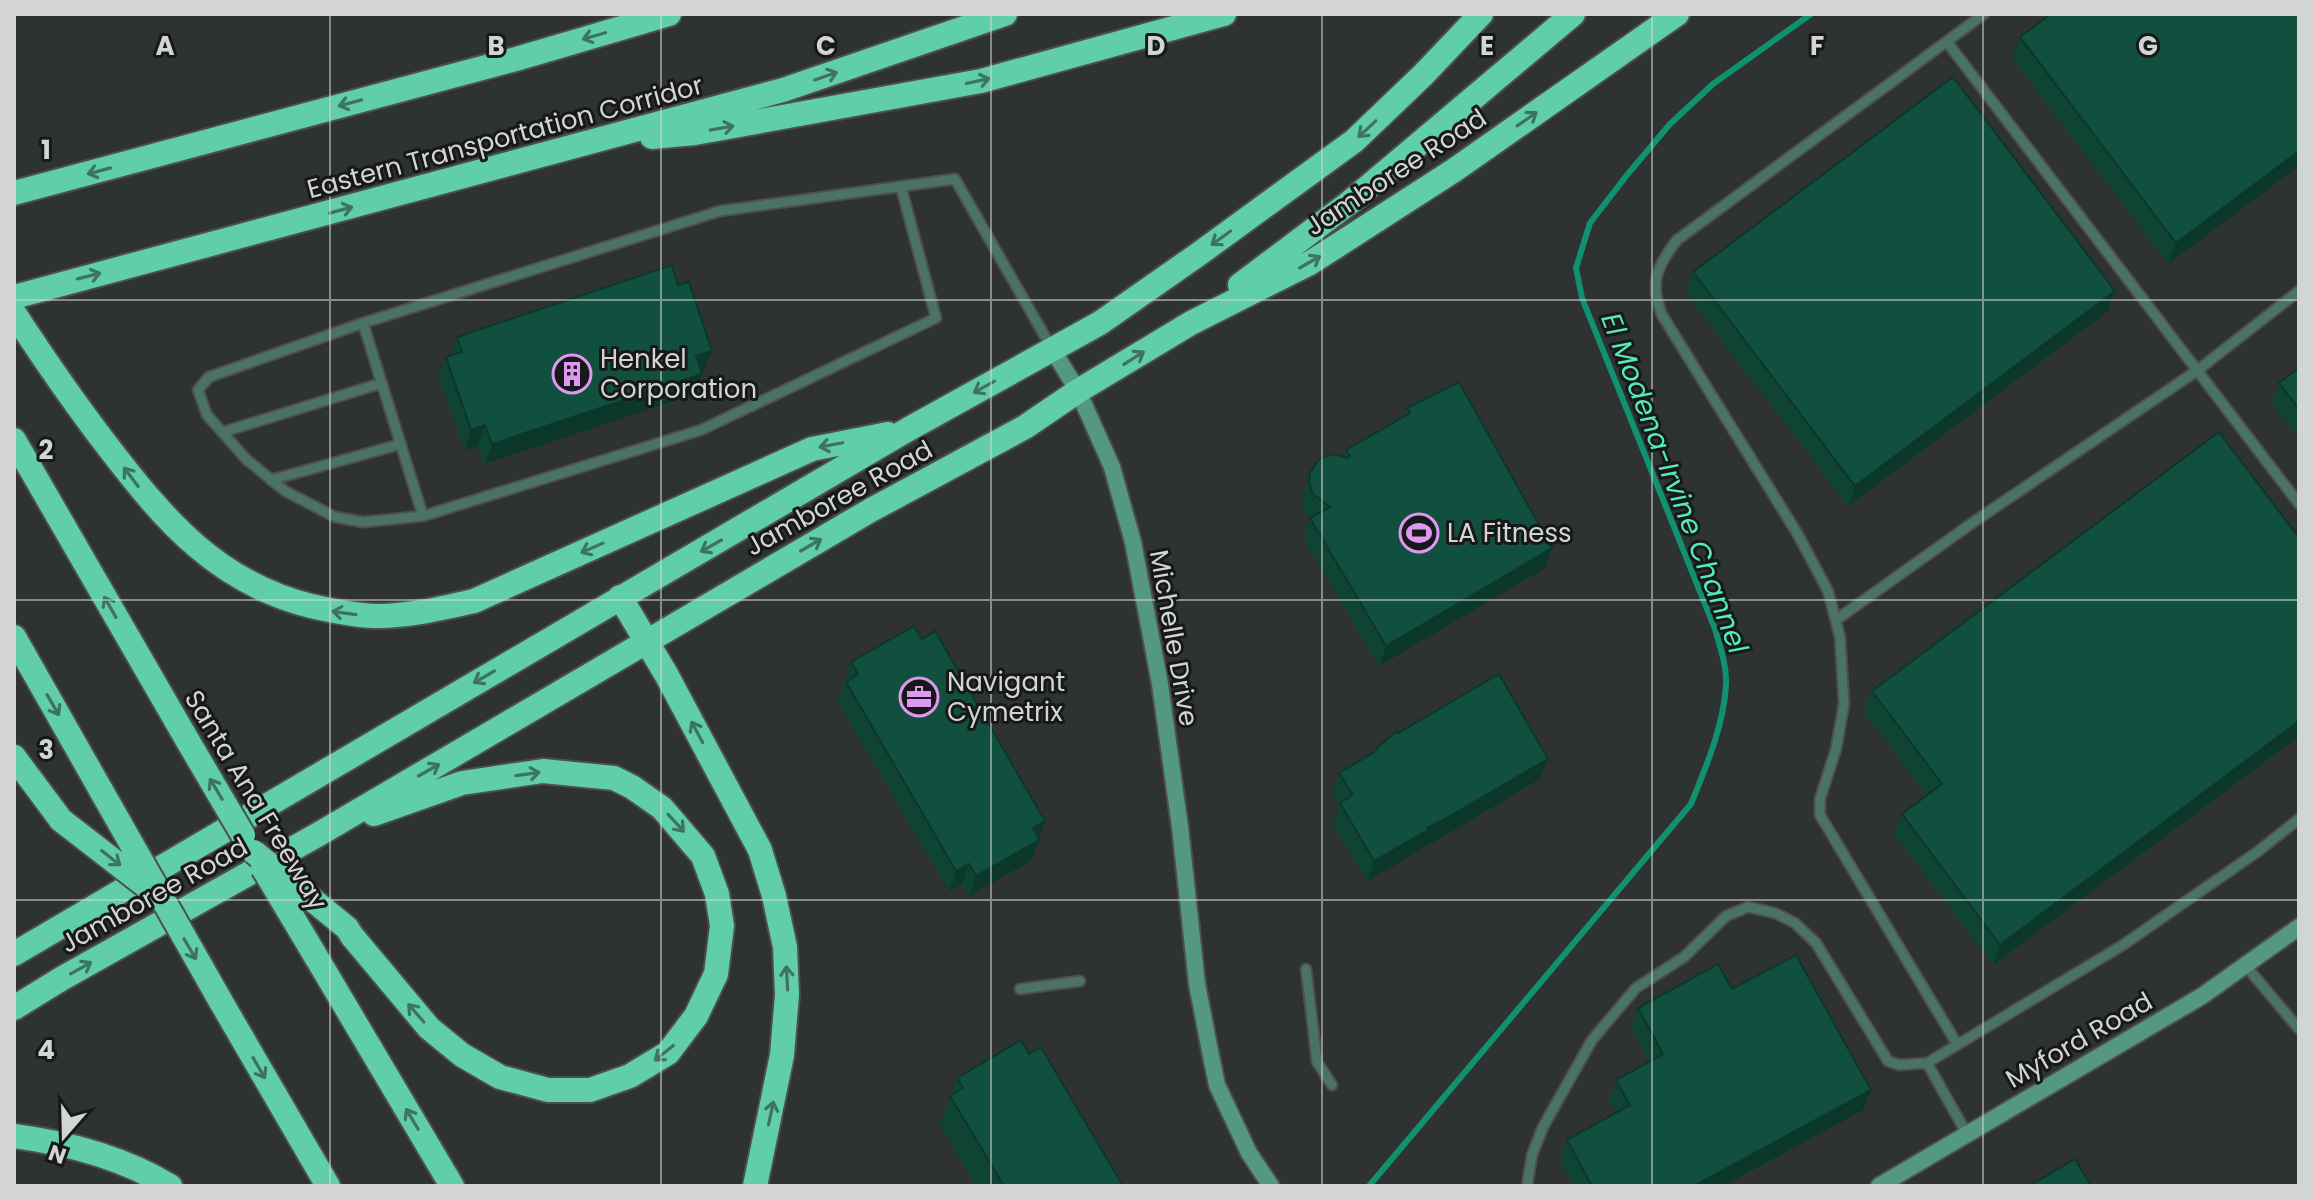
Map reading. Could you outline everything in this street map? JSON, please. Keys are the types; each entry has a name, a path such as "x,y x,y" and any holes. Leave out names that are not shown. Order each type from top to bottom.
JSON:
{"highway":[{"path":"14,193 516,59 669,14"},
{"name":"Eastern Transportation Corridor","path":"14,297 783,90 1005,14"},
{"path":"589,143 695,133 981,81 1224,14"},
{"name":"Jamboree Road","path":"14,954 907,430 1100,323 1354,141 1481,14"},
{"path":"1191,323 1349,203 1573,14"},
{"name":"Jamboree Road","path":"14,1008 319,834 871,510 1025,427 1191,323 1310,263 1453,171 1677,14"},
{"path":"14,313 52,371 140,488 183,536 213,561 251,584 292,601 330,611 373,616 421,612 474,601 812,449 907,430"},
{"name":"Santa Ana Freeway","path":"14,440 189,743 452,1186"},
{"path":"620,597 760,850 774,896 785,947 787,995 782,1055 755,1186"},
{"path":"14,637 328,1186"},
{"path":"14,757 61,820 160,897"},
{"path":"254,852 347,928 429,1028 462,1055 500,1077 548,1090 590,1090 630,1076 668,1053 696,1016 716,974 722,926 717,894 703,856 662,808 614,778 543,771 462,783 319,834"},
{"path":"14,1136 79,1148 125,1164 170,1186"}],"street":[{"name":"Michelle Drive","path":"1052,349 1078,391 1112,467 1133,542 1160,684 1197,984 1217,1085 1249,1153 1271,1186"},
{"name":"Myford Road","path":"1879,1186 2202,996 2299,927"}],"lane":[{"path":"1957,1044 1820,815 1820,799 1836,749 1844,704 1840,637 1828,591 1797,533 1662,315 1657,302 1656,278 1661,262 1677,240 1984,14"},
{"path":"1947,42 2299,504"},
{"name":"Michelle Drive","path":"901,187 955,179 1052,349"},
{"path":"901,187 936,318 701,430 423,516 363,522 335,517 285,491 246,459 207,415 198,390 209,377 363,323 720,211 901,187"},
{"path":"1836,620 1975,521 2198,370 2299,291"},
{"path":"363,323 423,516"},
{"path":"223,432 382,383"},
{"path":"271,480 401,444"},
{"path":"1527,1186 1532,1155 1543,1127 1592,1040 1636,988 1684,957 1726,916 1748,907 1775,913 1795,923 1816,943 1888,1061 1899,1065 1927,1063 2123,945 2299,819"},
{"path":"2245,965 2299,1029"},
{"path":"1306,969 1317,1062 1332,1085"},
{"path":"1020,989 1080,981"},
{"path":"1927,1063 1967,1134"}],"building":[{"path":"2051,14 2299,14 2299,151 2176,243 2020,37"},
{"path":"1953,77 2115,291 1855,486 1693,272"},
{"name":"Henkel Corporation","path":"672,265 678,285 689,282 712,351 696,356 702,374 492,444 485,425 471,430 446,357 462,352 457,337"},
{"path":"2299,368 2299,409 2279,383"},
{"name":"LA Fitness","path":"1459,382 1552,548 1386,646 1310,518 1330,507 1313,494 1310,473 1320,458 1334,454 1347,458 1350,456 1346,450 1410,413 1407,408"},
{"path":"2219,432 2299,538 2299,721 2000,945 1902,814 1942,784 1872,691"},
{"path":"914,626 922,639 935,631 1045,821 1033,828 1039,840 976,876 969,864 956,871 846,682 858,674 851,662"},
{"path":"1499,674 1548,759 1374,861 1340,803 1353,795 1339,773 1376,751 1397,731"},
{"path":"1796,955 1871,1090 1694,1186 1592,1186 1567,1140 1630,1105 1616,1080 1663,1054 1638,1008 1718,964 1732,989"},
{"path":"1021,1040 1029,1054 1041,1047 1123,1186 1004,1186 950,1096 963,1088 957,1078"},
{"path":"2075,1159 2091,1186 2029,1186"}],"waterway":[{"name":"El Modena-Irvine Channel","path":"1369,1186 1691,804 1708,761 1725,699 1726,677 1721,650 1582,298 1576,268 1590,223 1670,124 1713,84 1811,14"}],"place":[{"name":"Henkel Corporation","path":"572,374"},
{"name":"LA Fitness","path":"1419,533"},
{"name":"Navigant Cymetrix","path":"919,697"}]}
